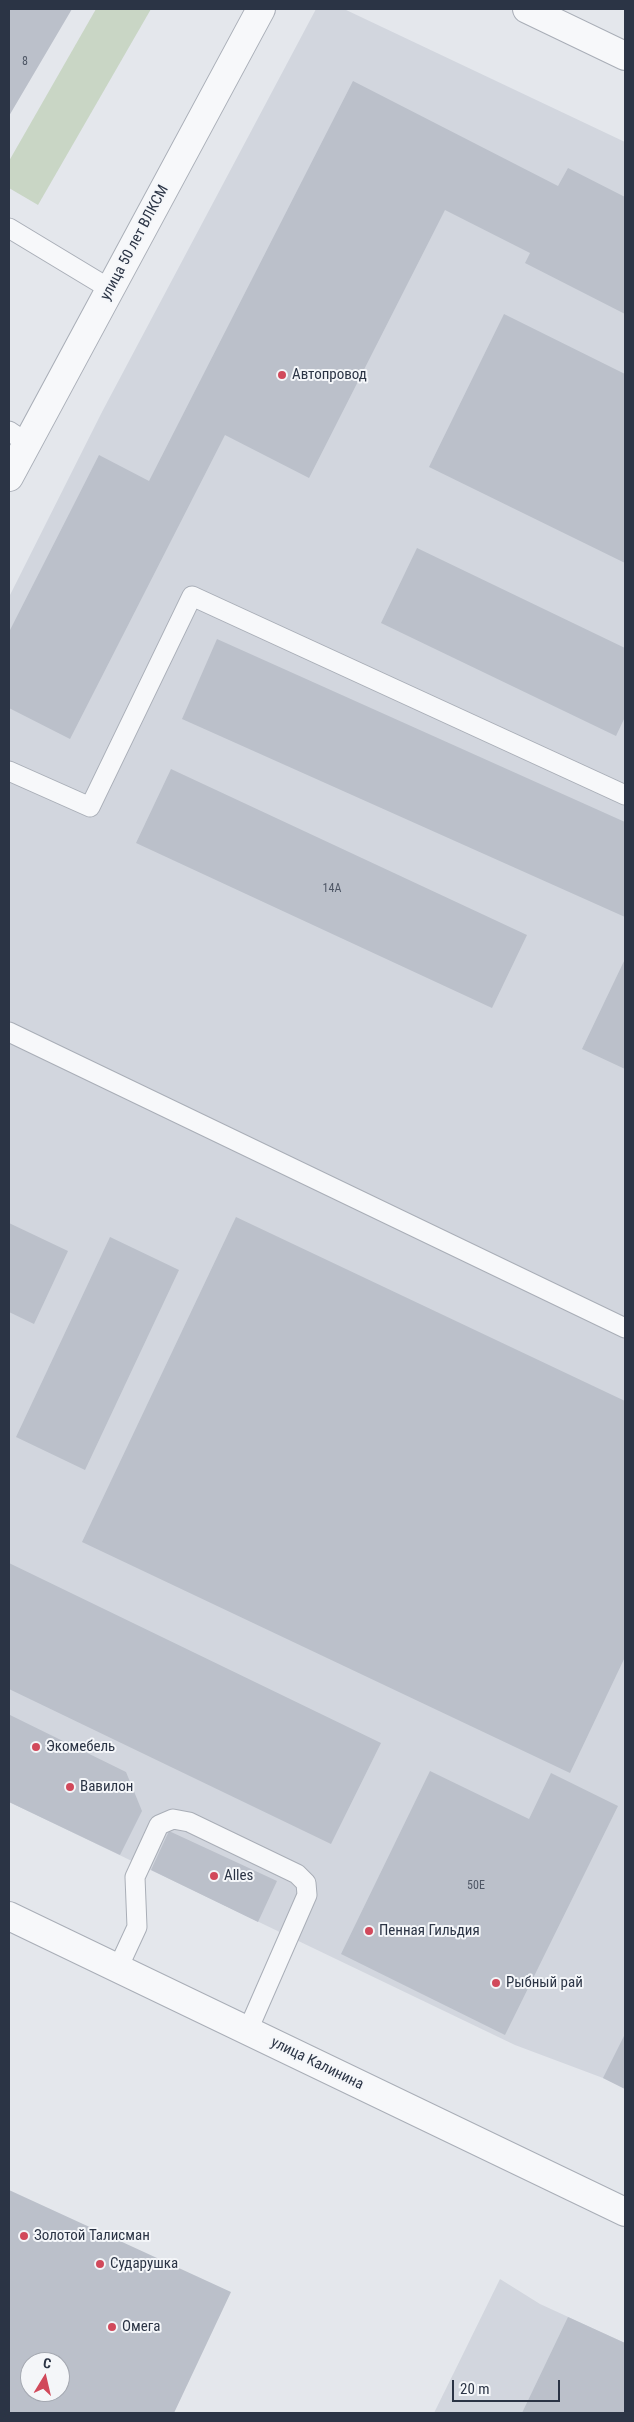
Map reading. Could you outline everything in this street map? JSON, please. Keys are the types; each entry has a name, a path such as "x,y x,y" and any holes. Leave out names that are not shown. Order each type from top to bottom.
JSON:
{"street":[{"name":"улица 50 лет ВЛКСМ","path":"9,477 18,437 110,290 261,9"},
{"path":"528,9 625,56"},
{"name":"улица Калинина","path":"9,1916 625,2212"}],"lane":[{"path":"9,228 110,290"},
{"path":"9,771 90,807 192,596 625,795"},
{"path":"9,1032 625,1328"},
{"path":"118,1968 137,1927 136,1877 160,1825 173,1819 189,1822 297,1874 306,1883 307,1895 248,2030"}],"shaded area":[{"path":"316,9 344,9 625,142 625,2089 603,2078 515,2045 9,1802 9,597 103,410"},
{"path":"500,2279 540,2304 625,2343 625,2413 434,2413"}],"green space":[{"path":"96,9 151,9 38,205 9,188 9,161"}],"building":[{"path":"9,9 72,9 9,116"},
{"name":"Автопровод","path":"353,81 558,186 568,168 625,197 625,314 525,263 530,253 445,210 309,478 225,435 70,739 9,708 9,632 99,455 149,481"},
{"path":"504,314 625,374 625,563 429,467"},
{"path":"417,548 625,648 625,717 616,736 381,623"},
{"path":"217,639 625,822 625,917 182,719"},
{"path":"171,769 527,935 492,1008 136,843"},
{"path":"625,959 625,1069 582,1049"},
{"path":"236,1217 625,1401 625,1657 570,1773 82,1542"},
{"path":"9,1223 68,1251 34,1324 9,1312"},
{"path":"110,1237 179,1270 85,1470 16,1437"},
{"path":"9,1563 381,1743 331,1844 9,1689"},
{"name":"Вавилон","path":"10,1715 126,1772 142,1811 120,1855 9,1802"},
{"path":"430,1771 529,1819 551,1773 618,1806 505,2035 341,1954"},
{"name":"Alles","path":"169,1831 277,1881 258,1922 151,1870"},
{"path":"625,2034 625,2089 603,2078"},
{"name":"Омега","path":"9,2190 231,2292 174,2413 9,2413"},
{"path":"568,2317 625,2343 625,2413 522,2413"}],"place":[{"name":"Автопровод","path":"282,375"},
{"name":"Экомебель","path":"36,1747"},
{"name":"Вавилон","path":"70,1787"},
{"name":"Alles","path":"214,1876"},
{"name":"Пенная Гильдия","path":"369,1931"},
{"name":"Рыбный рай","path":"496,1983"},
{"name":"Золотой Талисман","path":"24,2236"},
{"name":"Сударушка","path":"100,2264"},
{"name":"Омега","path":"112,2327"}]}
